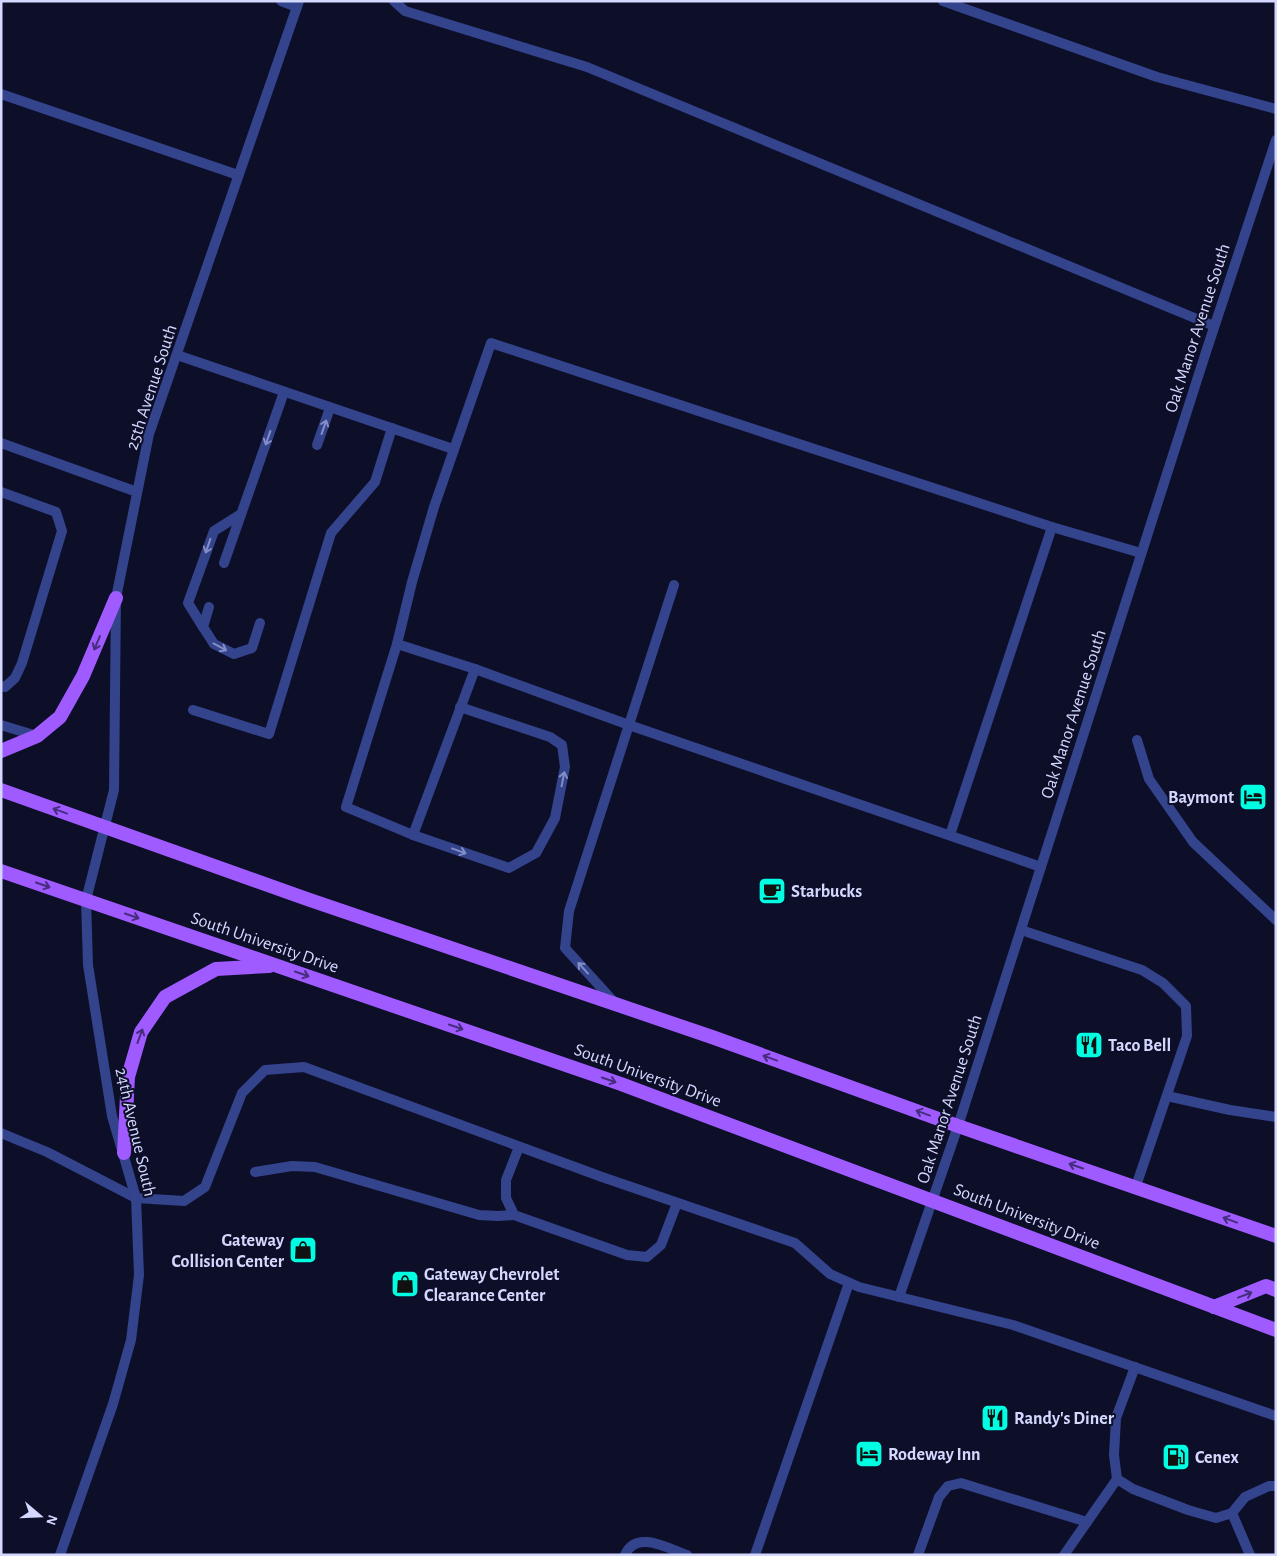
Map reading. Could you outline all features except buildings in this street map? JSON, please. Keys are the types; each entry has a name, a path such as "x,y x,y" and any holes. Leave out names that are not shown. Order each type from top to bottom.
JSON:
{"main road":[{"path":"1,751 37,736 60,717 83,676 116,598"},
{"path":"1,790 307,899 712,1037 958,1126 1276,1236"},
{"name":"South University Drive","path":"1,871 621,1084 1276,1330"},
{"path":"124,1153 128,1078 141,1032 165,997 216,969 278,966"},
{"path":"1214,1306 1266,1286 1276,1290"}],"street":[{"path":"281,1 298,4"},
{"path":"394,1 405,11 587,67 1214,326"},
{"path":"943,1 1158,77 1276,109"},
{"name":"25th Avenue South","path":"105,827 114,790 116,598 149,434 298,4"},
{"path":"1,94 238,175"},
{"name":"Oak Manor Avenue South","path":"899,1297 958,1126 1214,326 1276,140"},
{"path":"460,707 550,736 562,745 565,767 555,818 536,853 509,868 414,835 346,807 397,644 412,582 454,449 491,343 1052,527 1141,553"},
{"path":"177,355 454,449"},
{"path":"224,563 284,392"},
{"path":"317,446 330,408"},
{"path":"193,710 269,734 332,534 375,482 392,428"},
{"path":"1,443 137,492"},
{"path":"1,492 56,512 62,531 22,663 15,678 5,687 1,686"},
{"path":"241,514 214,531 188,603 214,644 234,654 252,648 260,623"},
{"path":"950,835 1052,527"},
{"path":"616,1004 565,948 568,911 674,585"},
{"path":"203,627 209,607"},
{"path":"397,644 475,668 629,725 1042,867"},
{"path":"414,835 475,668"},
{"path":"1,726 37,736"},
{"path":"1137,740 1149,779 1192,842 1276,920"},
{"name":"24th Avenue South","path":"60,1555 113,1404 131,1340 139,1275 136,1198 112,1116 88,965 86,900 105,827"},
{"path":"1021,930 1142,970 1163,982 1186,1006 1187,1036 1136,1186"},
{"path":"1,1133 47,1152 136,1198 184,1201 205,1187 242,1093 265,1070 304,1067 677,1203 795,1243 830,1274 859,1287 1013,1325 1276,1416"},
{"path":"1166,1096 1230,1110 1276,1117"},
{"path":"514,1215 506,1198 506,1180 519,1146"},
{"path":"255,1172 292,1166 315,1167 479,1215 514,1215 627,1255 647,1257 661,1245 677,1203"},
{"path":"755,1555 849,1283"},
{"path":"1064,1555 1117,1479 1114,1455 1116,1418 1135,1367"},
{"path":"1117,1479 1133,1489 1197,1513 1216,1518 1232,1513 1245,1497 1269,1486 1276,1486"},
{"path":"918,1555 939,1497 948,1486 961,1483 1087,1522"},
{"path":"1232,1513 1250,1555"},
{"path":"625,1555 634,1544 646,1541 687,1555"}],"place":[{"name":"Baymont","path":"1253,797"},
{"name":"Starbucks","path":"772,891"},
{"name":"Taco Bell","path":"1089,1045"},
{"name":"Gateway Collision Center","path":"303,1250"},
{"name":"Gateway Chevrolet Clearance Center","path":"405,1284"},
{"name":"Randy's Diner","path":"995,1418"},
{"name":"Rodeway Inn","path":"869,1454"},
{"name":"Cenex","path":"1176,1457"}]}
